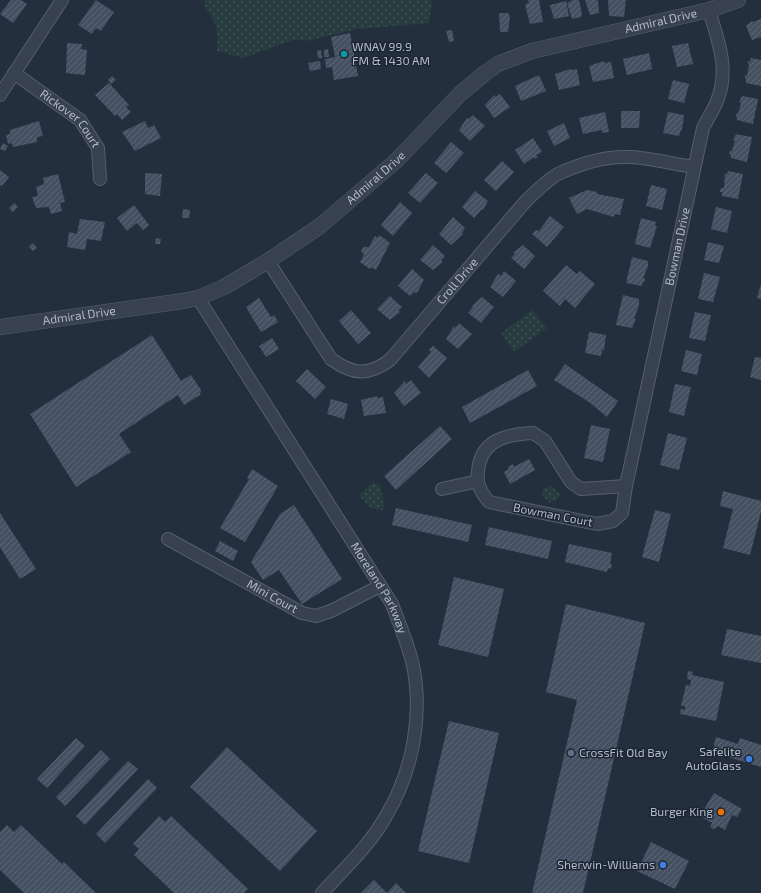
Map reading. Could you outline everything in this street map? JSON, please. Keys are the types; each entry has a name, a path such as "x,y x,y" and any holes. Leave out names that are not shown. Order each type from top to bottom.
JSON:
{"street":[{"path":"0,95 62,0"},
{"name":"Admiral Drive","path":"0,326 198,298 224,287 268,261 339,210 413,145 460,94 485,72 498,64 532,51 709,10 738,0"},
{"name":"Bowman Drive","path":"626,486 703,128 718,101 723,75 723,58 709,10"},
{"name":"Rickover Court","path":"14,73 80,120 98,148 100,179"},
{"name":"Croll Drive","path":"268,261 331,358 343,367 355,372 367,372 380,368 390,360 534,192 557,175 580,165 607,159 629,157 694,167"},
{"name":"Moreland Parkway","path":"198,298 392,604 404,634 412,662 416,693 415,734 408,767 398,794 386,817 366,844 322,893"},
{"path":"442,489 478,481 481,454 485,449 502,438 534,433 545,441 571,482 581,489 626,486"},
{"name":"Bowman Court","path":"478,481 481,492 489,502 597,524 613,521 622,513 626,486"},
{"name":"Mini Court","path":"168,538 302,613 316,616 331,611 380,586"}],"green space":[{"path":"204,0 432,0 429,23 358,29 306,41 296,39 243,58 217,51 218,39 216,28 212,17 205,6"},
{"path":"532,310 547,328 514,352 501,333"},
{"path":"373,482 380,486 385,508 382,510 371,508 359,495"},
{"path":"551,486 561,494 556,501 549,502 542,494 543,489"}],"building":[{"path":"11,0 21,0 27,4 13,23 0,14"},
{"path":"96,0 114,12 101,31 96,28 92,34 78,25"},
{"path":"528,0 539,0 543,22 530,24 525,4 529,3"},
{"path":"573,0 579,0 582,14 581,17 572,19 567,3"},
{"path":"585,0 598,0 599,13 590,15"},
{"path":"608,0 626,0 624,17 609,16"},
{"path":"566,1 569,16 554,19 550,5"},
{"path":"499,13 508,13 510,16 508,32 500,32"},
{"path":"761,19 761,37 752,40 746,26 752,21"},
{"path":"452,30 454,41 449,42 446,31"},
{"name":"WNAV 99.9 FM & 1430 AM","path":"350,33 358,76 334,80 332,67 326,68 325,59 335,57 331,37"},
{"path":"67,43 82,44 81,49 87,50 85,75 66,73"},
{"path":"688,43 693,64 677,67 672,46"},
{"path":"328,49 329,57 324,57 324,50"},
{"path":"321,50 322,58 318,58 317,51"},
{"path":"649,53 652,69 627,75 623,59"},
{"path":"751,58 761,60 761,86 746,83 745,75 747,76 749,65 748,61 750,62"},
{"path":"320,61 321,69 310,71 308,63"},
{"path":"604,61 604,63 611,62 614,78 593,82 589,66"},
{"path":"570,69 577,69 580,85 559,90 555,74"},
{"path":"539,75 546,91 521,101 515,86"},
{"path":"112,76 116,80 111,84 108,80"},
{"path":"673,80 689,84 684,103 668,99"},
{"path":"109,83 129,105 126,107 131,112 122,120 117,114 115,116 95,95"},
{"path":"500,94 510,107 494,118 485,105 494,95 496,97"},
{"path":"742,96 758,99 753,124 737,120 736,113 738,114 741,103 739,102"},
{"path":"621,111 640,111 639,128 621,128"},
{"path":"605,112 609,132 602,133 602,130 583,134 579,118"},
{"path":"668,112 684,115 682,130 679,136 663,133"},
{"path":"473,115 485,126 470,141 459,130 467,118 469,119"},
{"path":"39,121 43,136 37,137 37,142 13,147 12,143 8,144 6,135 10,134 10,130"},
{"path":"145,121 148,128 154,125 161,138 135,151 122,132"},
{"path":"564,123 570,138 554,146 547,131"},
{"path":"736,134 752,137 747,162 731,158 731,155 729,154 730,151 732,151 735,141 733,140"},
{"path":"533,138 542,152 536,155 538,157 535,159 534,157 524,164 515,150"},
{"path":"451,142 464,153 446,173 434,163"},
{"path":"3,143 8,146 5,151 0,149"},
{"path":"502,161 514,172 496,191 484,180"},
{"path":"0,170 9,177 2,186 0,185"},
{"path":"728,171 743,174 738,199 722,196 722,192 720,192 721,188 724,188 725,174 727,174"},
{"path":"145,173 162,174 160,196 145,194"},
{"path":"426,173 438,183 420,203 408,193"},
{"path":"58,174 65,202 60,203 62,211 51,214 49,207 36,208 32,197 38,196 36,187 44,184 43,178"},
{"path":"651,185 667,189 662,210 646,206"},
{"path":"587,190 597,192 597,194 624,199 620,215 615,214 614,217 587,209 577,214 569,198"},
{"path":"475,191 488,201 483,210 482,209 474,218 462,207"},
{"path":"400,202 412,213 393,236 381,225"},
{"path":"14,203 18,207 13,212 9,208"},
{"path":"134,205 149,225 143,230 137,223 127,231 117,218"},
{"path":"716,207 732,211 727,233 711,229"},
{"path":"183,209 190,210 189,218 182,218"},
{"path":"550,216 564,227 547,247 532,234 536,230 539,231"},
{"path":"453,217 465,228 462,233 463,234 451,245 439,234"},
{"path":"641,218 656,222 655,226 657,226 650,248 635,244"},
{"path":"80,219 105,222 101,241 87,239 85,250 67,247 69,232 77,234"},
{"path":"379,235 390,243 376,270 371,267 370,269 360,262 364,255 361,251 364,247 369,247 375,236 378,238"},
{"path":"156,238 161,239 160,244 155,244"},
{"path":"708,242 724,246 719,263 704,260"},
{"path":"33,243 37,248 33,251 29,247"},
{"path":"433,245 445,256 441,261 443,262 433,270 420,260"},
{"path":"523,245 535,256 524,269 511,258 515,254 514,252"},
{"path":"632,257 648,261 648,266 643,278 645,279 645,282 643,281 642,286 626,283"},
{"path":"566,265 577,274 580,271 595,284 575,308 565,299 560,306 543,291"},
{"path":"412,269 424,280 418,291 416,293 414,292 410,296 398,286"},
{"path":"504,271 516,281 503,297 490,287 498,274 501,276"},
{"path":"704,273 720,277 713,302 698,299"},
{"path":"761,284 761,299 757,298"},
{"path":"623,295 639,299 639,305 634,319 636,319 632,328 616,325"},
{"path":"390,296 402,307 398,310 400,312 390,320 377,309"},
{"path":"482,297 494,307 481,323 468,313 473,307 472,306"},
{"path":"259,298 271,317 274,315 278,322 261,332 246,307"},
{"path":"351,310 371,333 358,344 339,321"},
{"path":"695,312 711,315 705,341 689,338"},
{"path":"459,323 472,334 458,349 446,339 454,326 455,328"},
{"path":"589,332 606,335 604,350 602,350 601,356 585,353"},
{"path":"152,335 181,381 191,375 201,390 200,395 184,405 178,395 119,434 131,452 76,487 30,414"},
{"path":"272,338 279,349 266,357 259,346"},
{"path":"433,346 447,358 429,378 418,367 431,352 429,350"},
{"path":"686,350 702,354 697,375 681,371"},
{"path":"755,357 761,358 761,380 750,377"},
{"path":"565,364 618,401 607,417 589,402 554,380"},
{"path":"307,369 326,387 315,399 296,381"},
{"path":"528,370 537,386 470,423 462,407"},
{"path":"411,380 421,393 404,406 394,393 405,381 406,384"},
{"path":"675,384 691,387 684,416 669,412"},
{"path":"377,396 377,398 383,397 386,413 364,416 361,400"},
{"path":"331,399 348,404 344,419 327,414"},
{"path":"591,425 610,429 603,462 584,458"},
{"path":"440,426 452,439 396,490 384,476"},
{"path":"668,433 687,438 679,470 660,465"},
{"path":"529,459 535,470 510,484 504,472 513,464 514,467"},
{"path":"252,469 278,486 245,542 220,528 249,479 247,478"},
{"path":"723,491 761,501 761,512 750,555 723,548 733,509 720,506"},
{"path":"294,505 342,579 302,604 279,570 263,580 251,562 280,514"},
{"path":"396,508 472,525 468,542 392,525"},
{"path":"655,510 671,514 659,562 642,557"},
{"path":"0,513 36,569 20,579 0,547"},
{"path":"489,527 552,541 548,559 485,545"},
{"path":"220,541 238,551 233,561 215,551"},
{"path":"569,544 612,553 610,564 612,565 611,569 608,568 607,572 565,562"},
{"path":"454,577 504,589 488,657 438,645"},
{"path":"566,604 645,623 583,893 532,893 577,700 546,692"},
{"path":"727,629 761,636 761,663 721,655"},
{"path":"688,671 693,672 692,675 724,682 716,721 680,714 681,709 685,710 685,706 681,706 686,685 690,686 691,680 687,679"},
{"path":"449,721 499,733 469,863 418,851"},
{"name":"Safelite AutoGlass","path":"716,737 738,744 740,738 761,745 761,767 712,752"},
{"path":"76,738 85,746 47,788 37,779"},
{"path":"227,747 317,831 280,871 190,787"},
{"path":"101,750 110,759 65,806 56,797"},
{"path":"128,761 138,769 85,825 76,816"},
{"path":"148,779 157,788 105,843 96,834"},
{"name":"Burger King","path":"714,793 742,809 737,817 732,815 725,830 718,826 714,829 710,827 712,823 700,816"},
{"path":"159,816 165,822 171,816 248,889 244,893 174,893 134,855 139,849 133,844"},
{"path":"7,825 14,832 21,825 62,864 64,862 96,893 24,893 0,870 0,832"},
{"name":"Sherwin-Williams","path":"651,842 689,861 675,889 637,871"},
{"path":"374,880 387,893 361,893"},
{"path":"396,883 406,893 387,893"}],"place":[{"name":"WNAV 99.9 FM & 1430 AM","path":"344,54"},
{"name":"CrossFit Old Bay","path":"571,753"},
{"name":"Safelite AutoGlass","path":"749,759"},
{"name":"Burger King","path":"721,812"},
{"name":"Sherwin-Williams","path":"663,865"}]}
